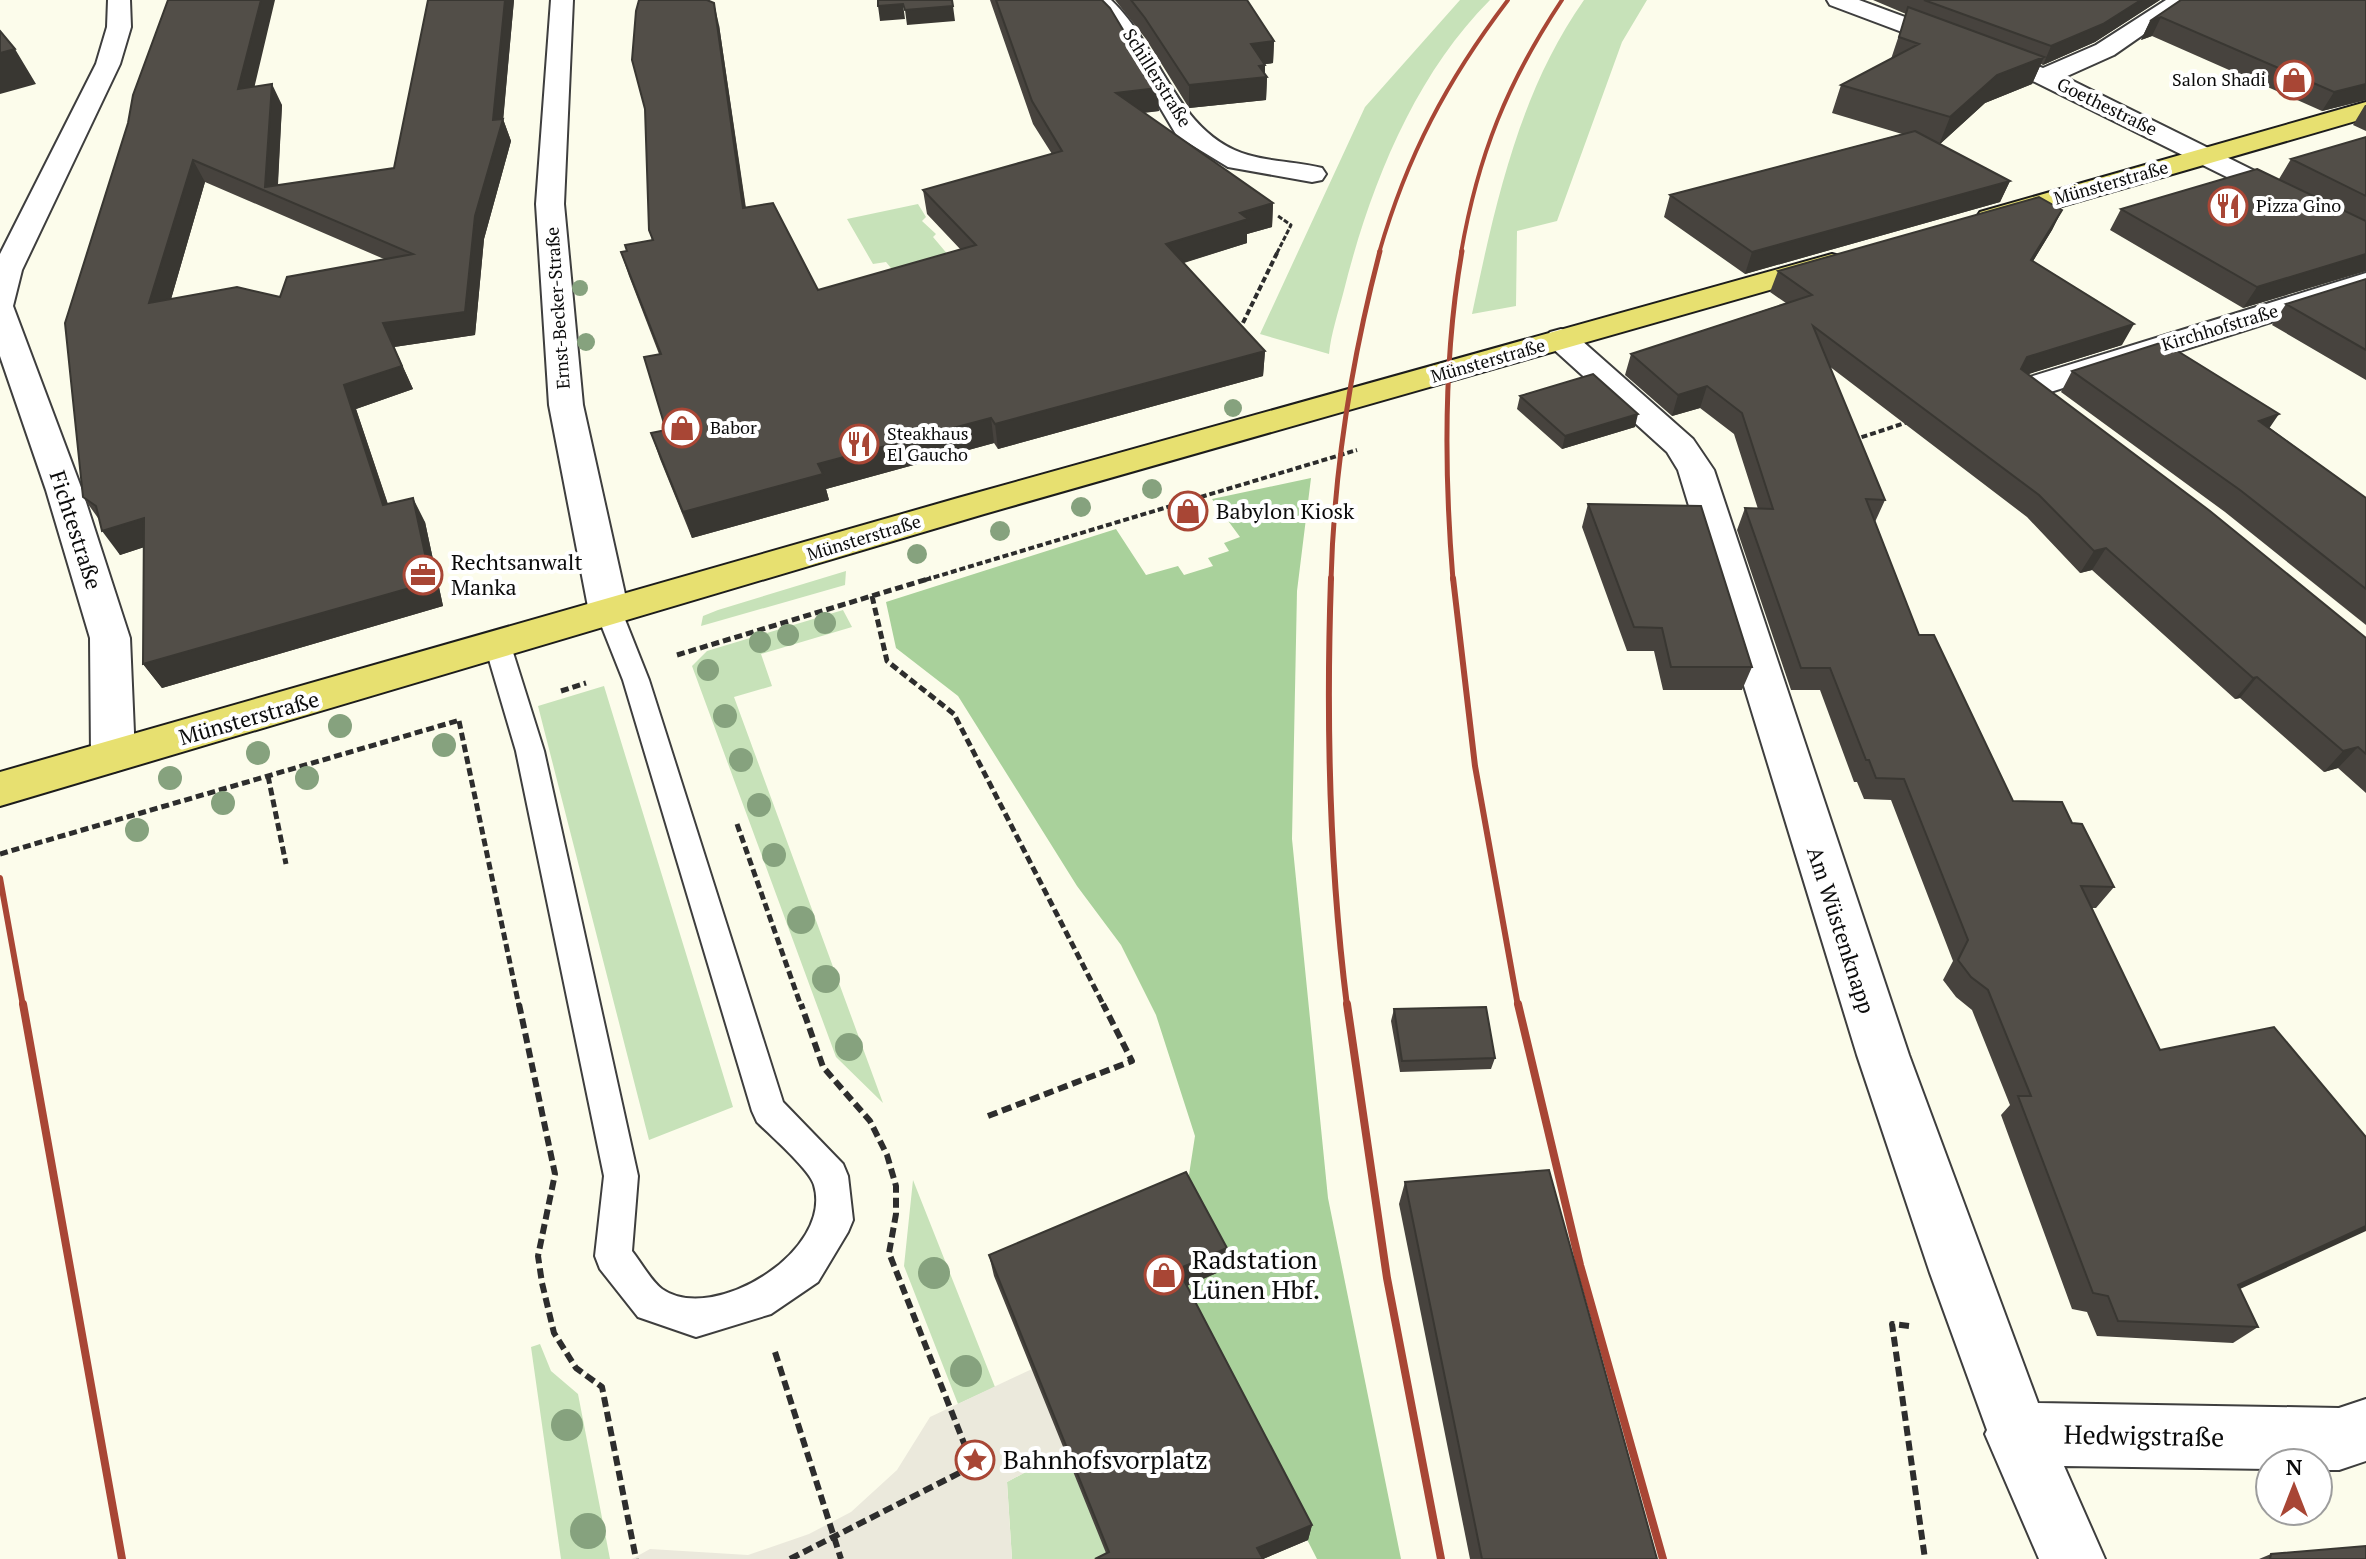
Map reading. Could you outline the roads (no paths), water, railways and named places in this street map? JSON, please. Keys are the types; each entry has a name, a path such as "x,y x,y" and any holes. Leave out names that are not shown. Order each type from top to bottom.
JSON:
{"main road":[{"name":"Münsterstraße","path":"1966,225 2366,110"},
{"name":"Münsterstraße","path":"0,789 1861,255"}],"street":[{"path":"0,303 7,270 108,64 119,27 119,0"},
{"name":"Ernst-Becker-Straße","path":"562,0 550,204 566,405 609,612"},
{"name":"Schillerstraße","path":"1098,0 1123,24 1186,130 1238,161 1312,174"},
{"name":"Goethestraße","path":"1838,0 2044,77 2366,237"},
{"path":"2044,77 2105,50 2182,0"},
{"name":"Kirchhofstraße","path":"2063,412 2029,388 2366,282"},
{"name":"Fichtestraße","path":"0,310 64,490 110,638 113,756"},
{"name":"Am Wüstenknapp","path":"1561,339 1681,446 1696,470 1756,670 1978,1332 2016,1434 2072,1559"},
{"name":"Hedwigstraße","path":"2016,1434 2339,1439 2366,1430"}],"lane":[{"path":"498,646 530,751 621,1176 613,1256 651,1304 696,1318 758,1301 805,1269 835,1220 831,1176 769,1111 636,680 609,612"}],"railway":[{"path":"1379,253 1402,184 1431,120 1466,60 1508,0"},
{"path":"1461,253 1476,184 1497,121 1525,61 1562,0"},
{"path":"1331,580 1336,497 1346,414 1380,251"},
{"path":"1453,580 1448,498 1448,374 1462,251"},
{"path":"1331,578 1330,792 1336,899 1347,1006"},
{"path":"1453,578 1475,766 1518,1006"},
{"path":"0,878 23,1006"},
{"path":"23,1004 122,1559"},
{"path":"1347,1004 1387,1278 1441,1559"},
{"path":"1518,1004 1580,1265 1663,1559"}],"place":[{"name":"Salon Shadi","path":"2294,80"},
{"name":"Pizza Gino","path":"2228,206"},
{"name":"Babor","path":"682,428"},
{"name":"Steakhaus El Gaucho","path":"859,444"},
{"name":"Babylon Kiosk","path":"1188,511"},
{"name":"Rechtsanwalt Manka","path":"423,575"},
{"name":"Radstation Lünen Hbf.","path":"1164,1275"},
{"name":"Bahnhofsvorplatz","path":"975,1460"}]}
